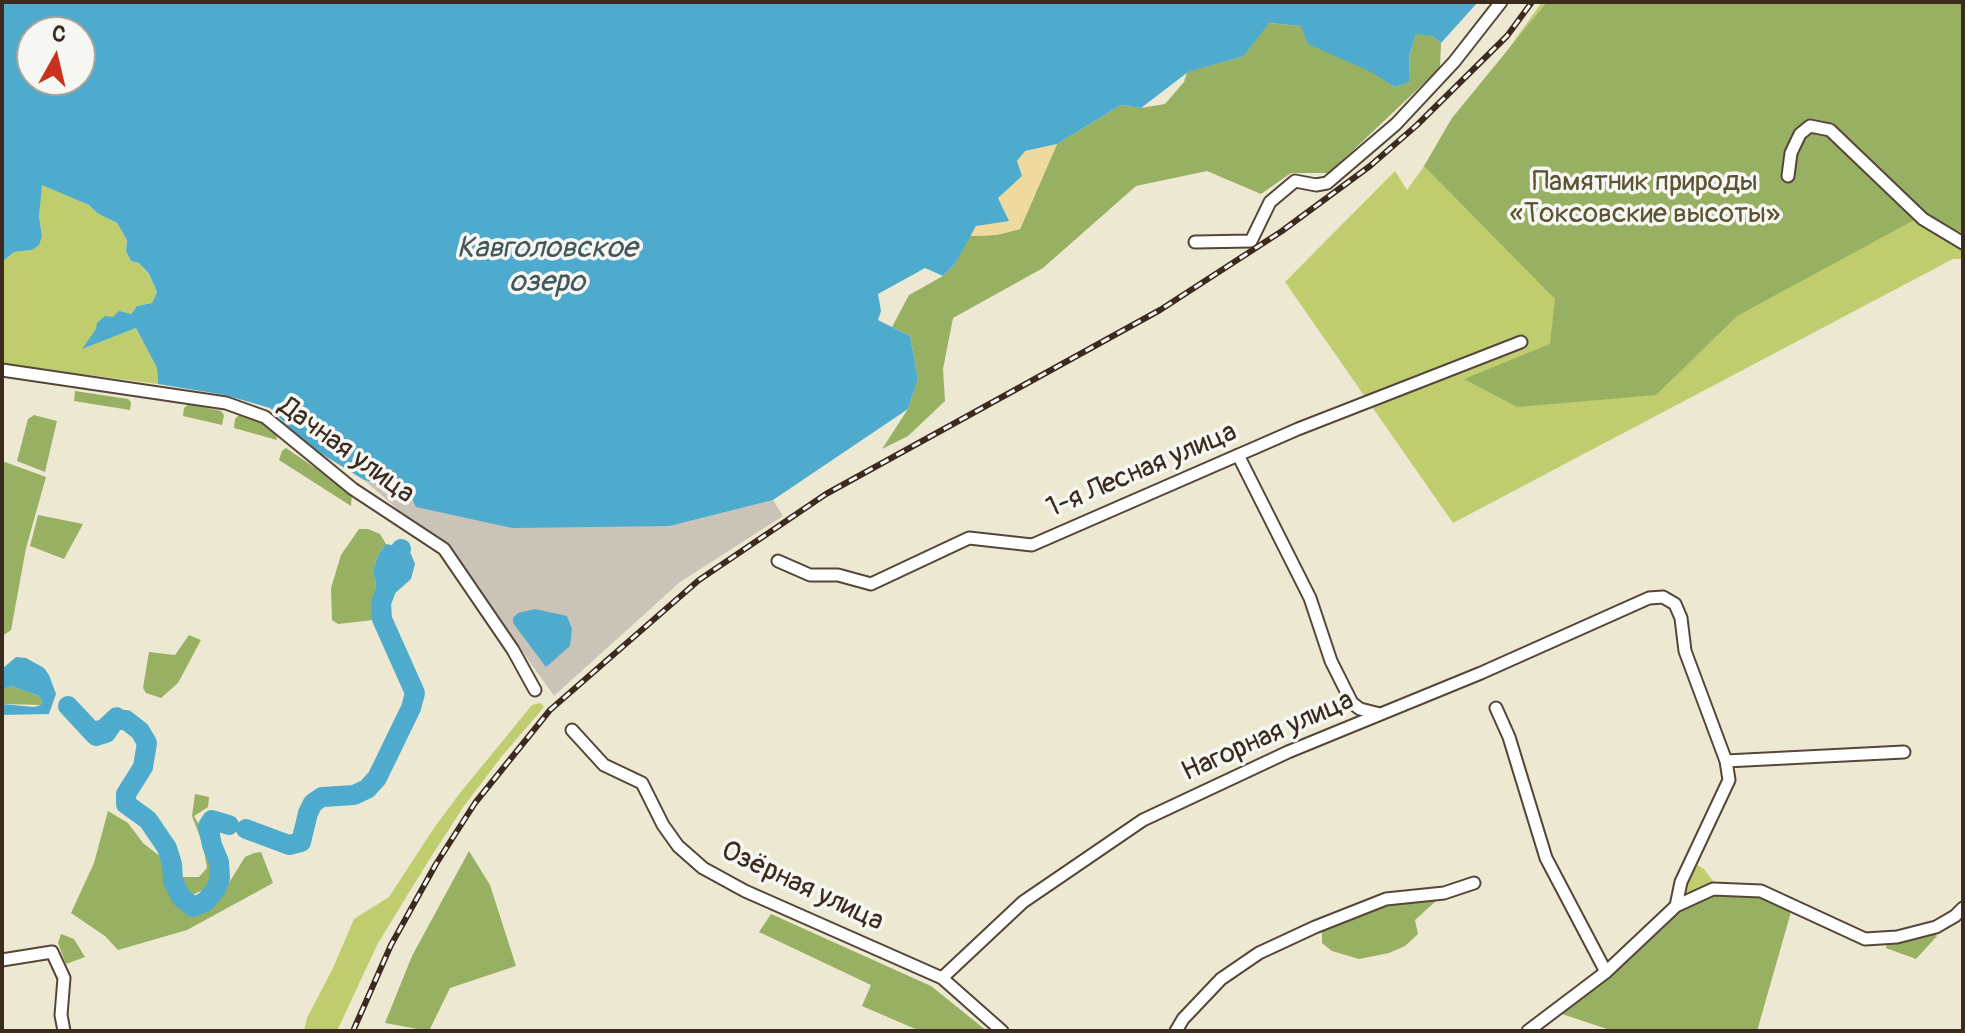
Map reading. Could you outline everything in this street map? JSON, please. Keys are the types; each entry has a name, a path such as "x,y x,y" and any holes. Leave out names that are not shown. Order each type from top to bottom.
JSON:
{"street":[{"path":"1195,242 1251,241 1270,202 1295,181 1316,185 1327,183 1396,124 1454,62 1501,2"},
{"path":"1788,176 1791,153 1800,134 1810,126 1830,130 1923,219 1963,243"},
{"name":"1-я Лесная улица","path":"778,561 810,575 838,575 871,584 969,538 1032,545 1238,455 1521,342"},
{"name":"Дачная улица","path":"2,370 226,403 265,417 353,489 444,549 513,650 535,690"},
{"path":"1238,455 1310,598 1331,661 1352,703 1360,709 1381,714"},
{"name":"Нагорная улица","path":"942,978 1023,902 1143,820 1288,752 1481,673 1649,598 1663,597 1675,604 1681,618 1685,651 1726,761"},
{"path":"1496,708 1509,737 1546,858 1606,972"},
{"name":"Озёрная улица","path":"572,730 604,765 642,783 671,836 703,868 745,891 942,978 1002,1031"},
{"path":"1676,906 1681,882 1729,780 1726,761 1904,752"},
{"path":"1176,1031 1183,1019 1221,979 1259,953 1386,899 1444,893 1474,883"},
{"path":"1528,1031 1606,972 1676,906 1713,889 1761,891 1865,939 1897,937 1936,927 1963,908"},
{"path":"2,960 52,952 64,978 61,1015 64,1031"}],"shaded area":[{"path":"364,480 399,488 411,497 670,526 773,500 783,516 680,582 554,696 446,544 411,521"}],"green space":[{"name":"Памятник природы «Токсовские высоты»","path":"1542,2 1963,2 1963,259 1953,259 1453,523 1285,282 1395,171 1407,190"},
{"name":"Памятник природы «Токсовские высоты»","path":"1547,2 1963,2 1963,232 1914,220 1737,316 1656,395 1517,407 1464,379 1550,344 1555,299 1424,166 1452,118"},
{"path":"1268,23 1301,26 1395,87 1410,82 1409,58 1416,33 1432,36 1441,43 1440,68 1329,173 1291,173 1261,194 1207,171 1136,186 1043,268 953,318 943,369 945,401 908,436 882,449 908,409 918,379 910,336 892,327 909,295 943,276 955,264 969,236 996,235 1020,229 1057,144 1121,105 1141,108 1165,104 1184,82 1187,72 1244,56"},
{"path":"41,184 89,205 97,213 117,223 127,240 126,251 131,261 139,263 149,275 157,292 152,303 137,306 130,315 113,317 97,329 84,348 136,328 157,368 158,384 2,364 2,262 14,252 32,250 42,236 39,216"},
{"path":"75,391 128,399 131,402 130,410 74,401"},
{"path":"189,404 221,411 224,415 222,425 183,416 184,408"},
{"path":"34,415 57,421 45,472 17,461 28,419"},
{"path":"239,415 263,423 276,432 277,440 234,428"},
{"path":"286,448 352,493 351,506 279,460"},
{"path":"2,461 46,477 26,548 11,630 2,636"},
{"path":"38,515 83,524 64,559 30,546"},
{"path":"359,529 380,534 386,544 378,555 373,571 376,585 374,598 381,603 382,619 338,624 332,620 331,588 341,555"},
{"path":"189,635 201,640 178,683 161,698 146,693 143,688 149,652 175,655"},
{"path":"11,686 39,696 41,705 2,704 2,690"},
{"path":"541,703 544,707 464,806 429,860 378,943 337,1031 304,1031 307,1018 354,919 389,897 460,793 532,705"},
{"path":"195,794 209,797 208,807 194,816 204,833 215,868 212,882 190,896 182,893 177,877 199,877 207,868 203,845 192,816"},
{"path":"108,811 128,823 143,843 162,858 167,881 179,899 192,909 206,905 222,894 245,857 254,853 261,852 273,883 187,930 118,950 105,936 71,913 94,863"},
{"path":"469,851 490,885 516,966 450,988 429,1031 385,1023 412,956"},
{"path":"1684,861 1704,869 1716,885 1717,894 1679,910 1676,881"},
{"path":"1717,894 1759,894 1791,912 1757,1031 1613,1031 1559,1013 1640,950 1679,910"},
{"path":"1436,901 1415,920 1418,934 1405,946 1359,959 1332,951 1322,943 1322,932 1331,925 1387,903"},
{"path":"771,914 931,986 987,1031 920,1031 862,1006 871,985 759,932"},
{"path":"1934,932 1937,936 1916,959 1886,948 1887,943 1900,943"},
{"path":"61,934 74,939 85,957 66,964 58,943"}],"sand":[{"path":"1057,144 1020,229 996,235 969,236 997,198 1022,176 1017,161 1025,151"}],"water":[{"name":"Кавголовское озеро","path":"2,2 1478,2 1441,43 1432,36 1416,34 1409,57 1410,82 1395,87 1369,71 1308,44 1301,26 1269,23 1244,56 1188,72 1141,108 1121,105 1057,144 1025,151 1017,161 1022,176 998,198 1009,221 976,226 955,264 943,276 925,268 878,294 881,311 878,320 910,336 918,379 908,409 773,500 670,526 512,528 416,507 411,497 399,488 364,480 304,443 270,408 225,395 158,384 157,368 136,328 82,349 97,323 105,316 113,317 119,311 131,314 137,306 152,303 157,292 149,274 139,263 131,261 126,251 127,240 117,223 97,213 89,205 42,185 39,216 42,236 39,245 32,250 14,252 2,262"},
{"path":"386,544 411,554 415,564 411,579 393,595 382,619 381,603 374,599 376,585 373,571 378,555"},
{"path":"535,609 567,616 572,629 570,646 546,667 513,623 518,613"},
{"path":"16,657 26,658 44,668 49,675 56,694 49,714 2,715 2,704 34,707 41,705 42,701 39,696 11,686 2,690 2,669"},
{"path":"118,707 128,712 128,716 145,730 145,739 126,720 115,720 106,733 96,736 84,725 99,720 112,708"}],"waterway":[{"path":"246,829 289,845 301,842 313,803 322,797 354,795 367,789 377,778 411,708 415,693 382,619 381,603 401,549"},
{"path":"68,706 96,736 106,733 115,720 126,720 140,731 147,743 143,767 126,794 126,804 148,820 167,848 173,881 181,897 193,907 205,902 216,889 220,878 219,862 208,826 212,820 229,825"}],"railway":[{"path":"353,1031 391,945 436,864 475,803 550,710 699,580 826,494 1160,310 1282,231 1370,166 1417,125 1507,36 1532,2"}]}
